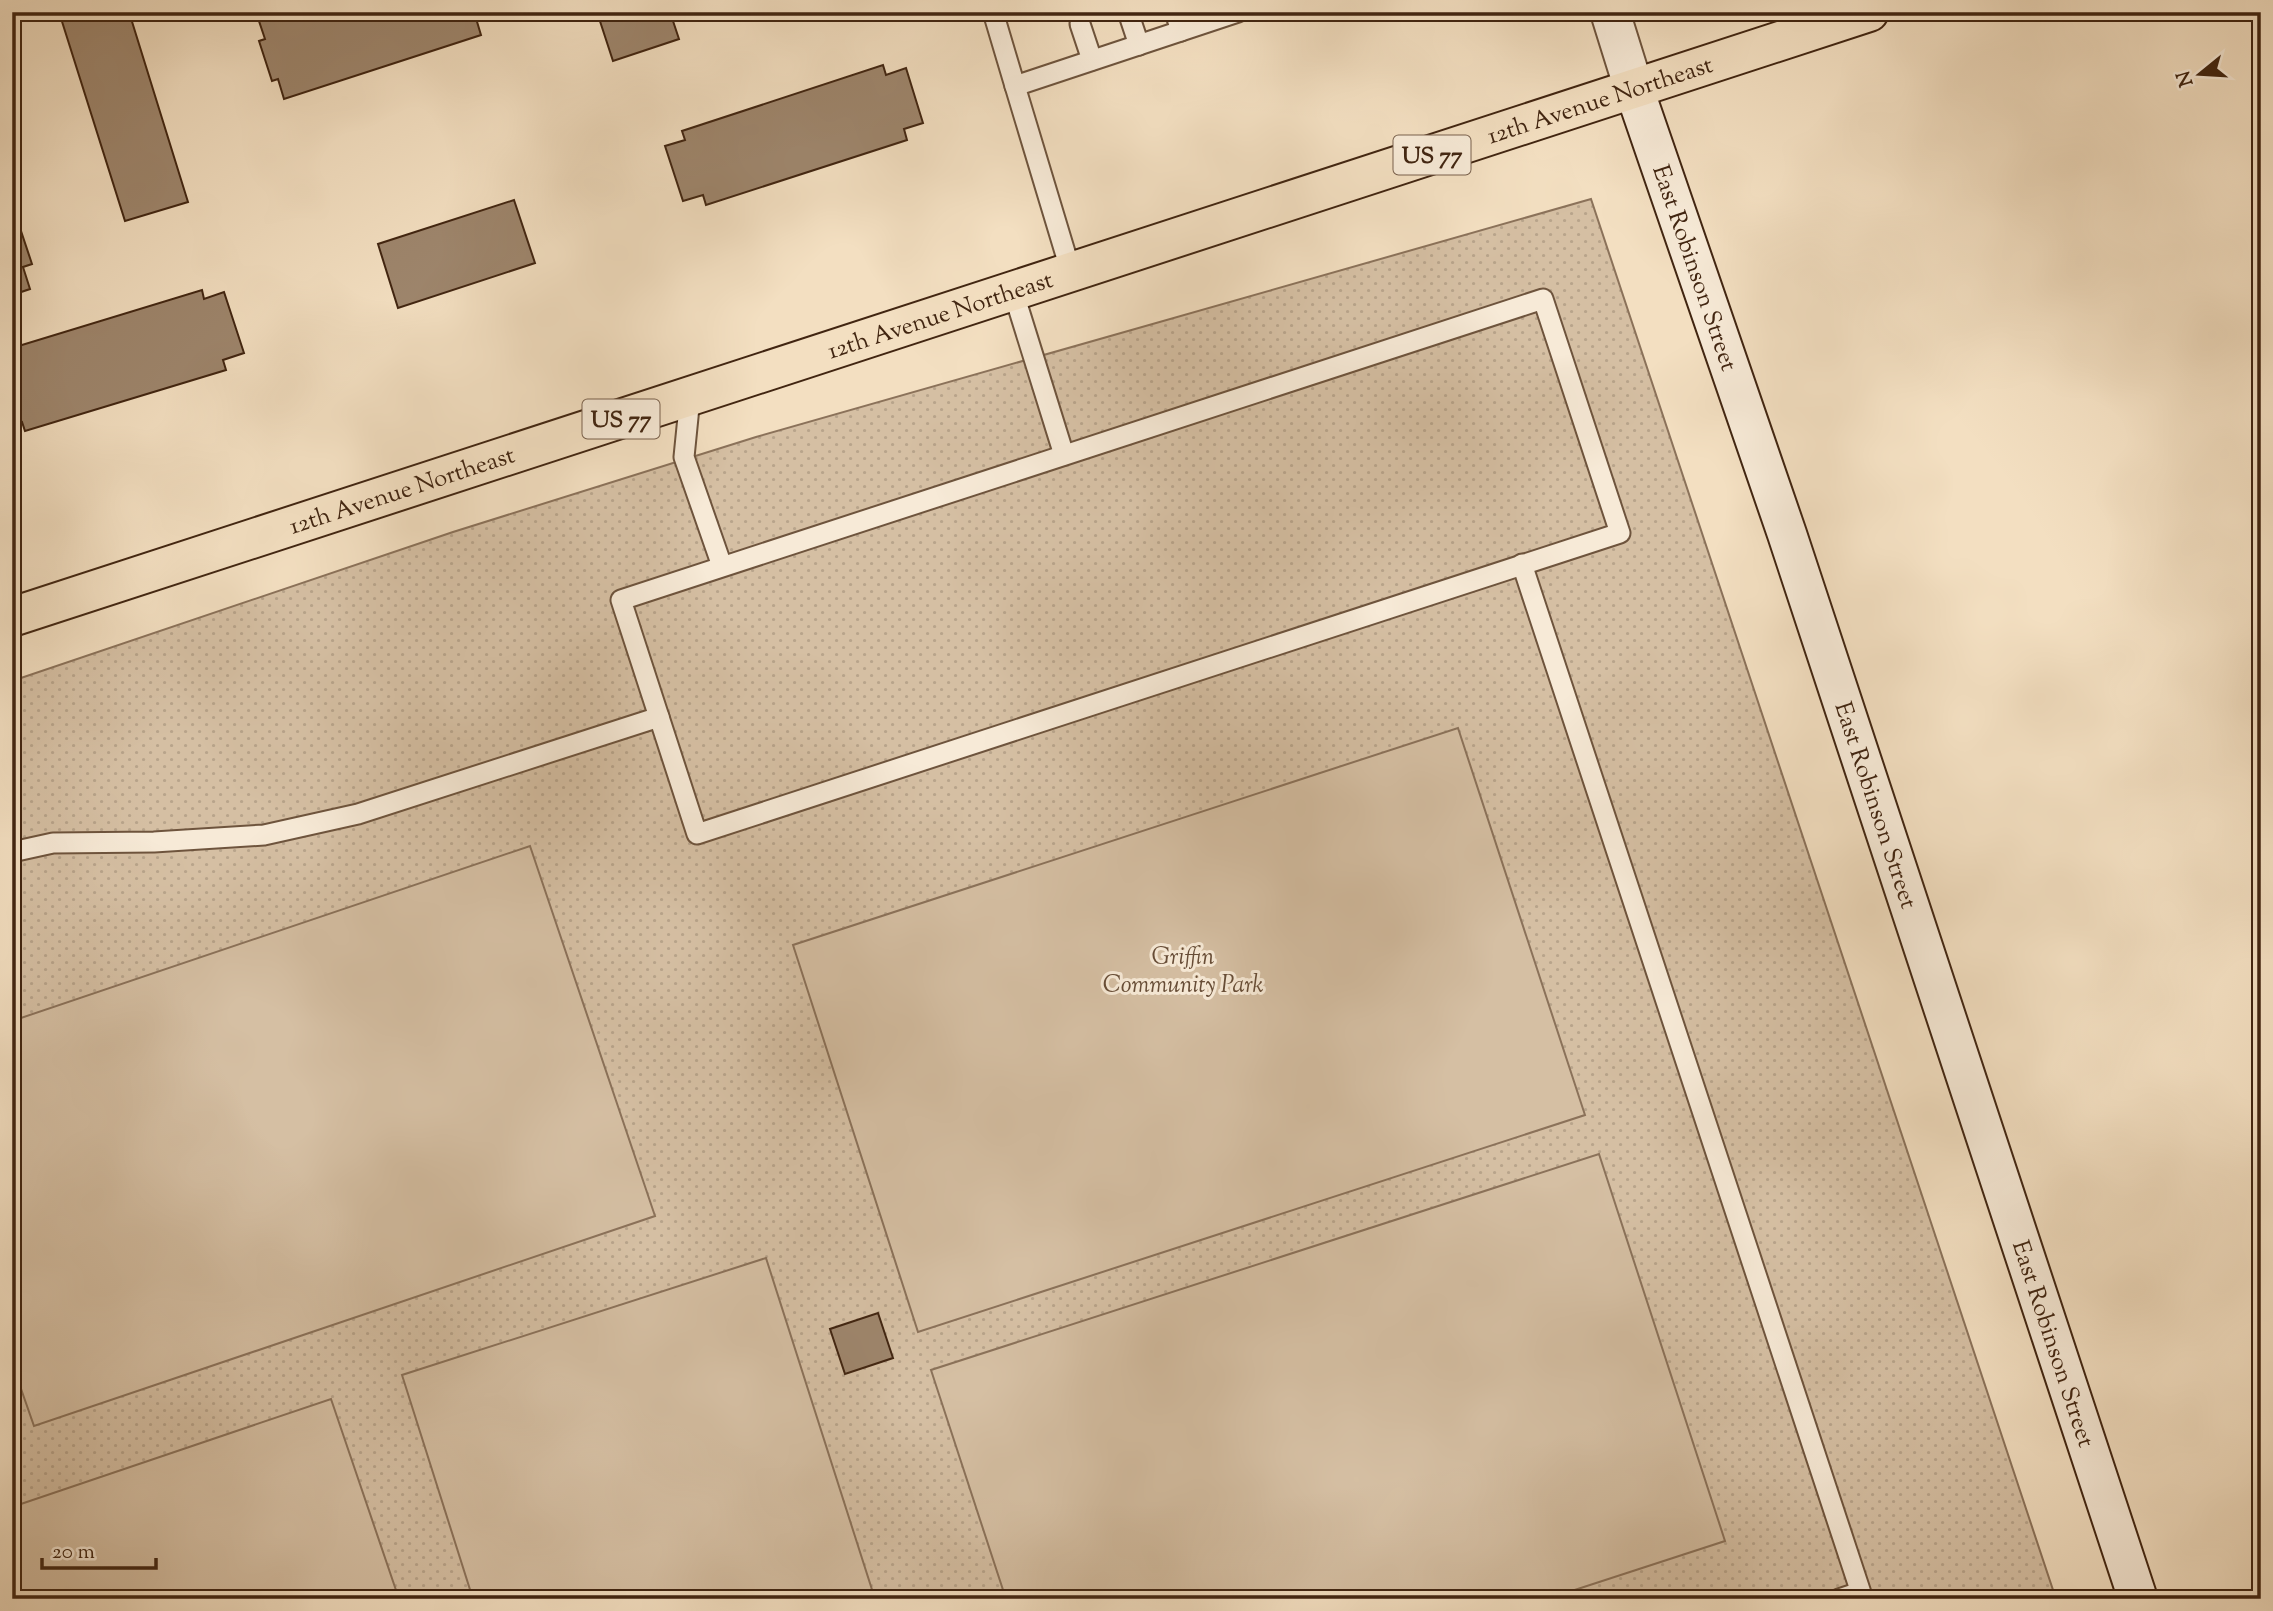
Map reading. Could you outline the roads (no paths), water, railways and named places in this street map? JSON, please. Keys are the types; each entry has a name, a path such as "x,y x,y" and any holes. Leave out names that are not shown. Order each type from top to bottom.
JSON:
{"main road":[{"name":"East Robinson Street","path":"1609,12 1787,534 2137,1599"},
{"name":"12th Avenue Northeast","path":"12,617 1869,12"}],"lane":[{"path":"993,12 1071,272"},
{"path":"1128,12 1139,45"},
{"path":"1015,86 1139,45 1178,22 1235,13"},
{"path":"1080,24 1092,60"},
{"path":"1013,291 1064,455"},
{"path":"1543,299 1620,533 697,834 621,600 1064,455 1543,299"},
{"path":"690,397 684,457 722,566"},
{"path":"1522,564 1861,1595 1839,1599"},
{"path":"12,852 53,843 154,842 264,835 358,814 659,717"}],"park label":[{"name":"Griffin Community Park","path":"1183,970"}]}
